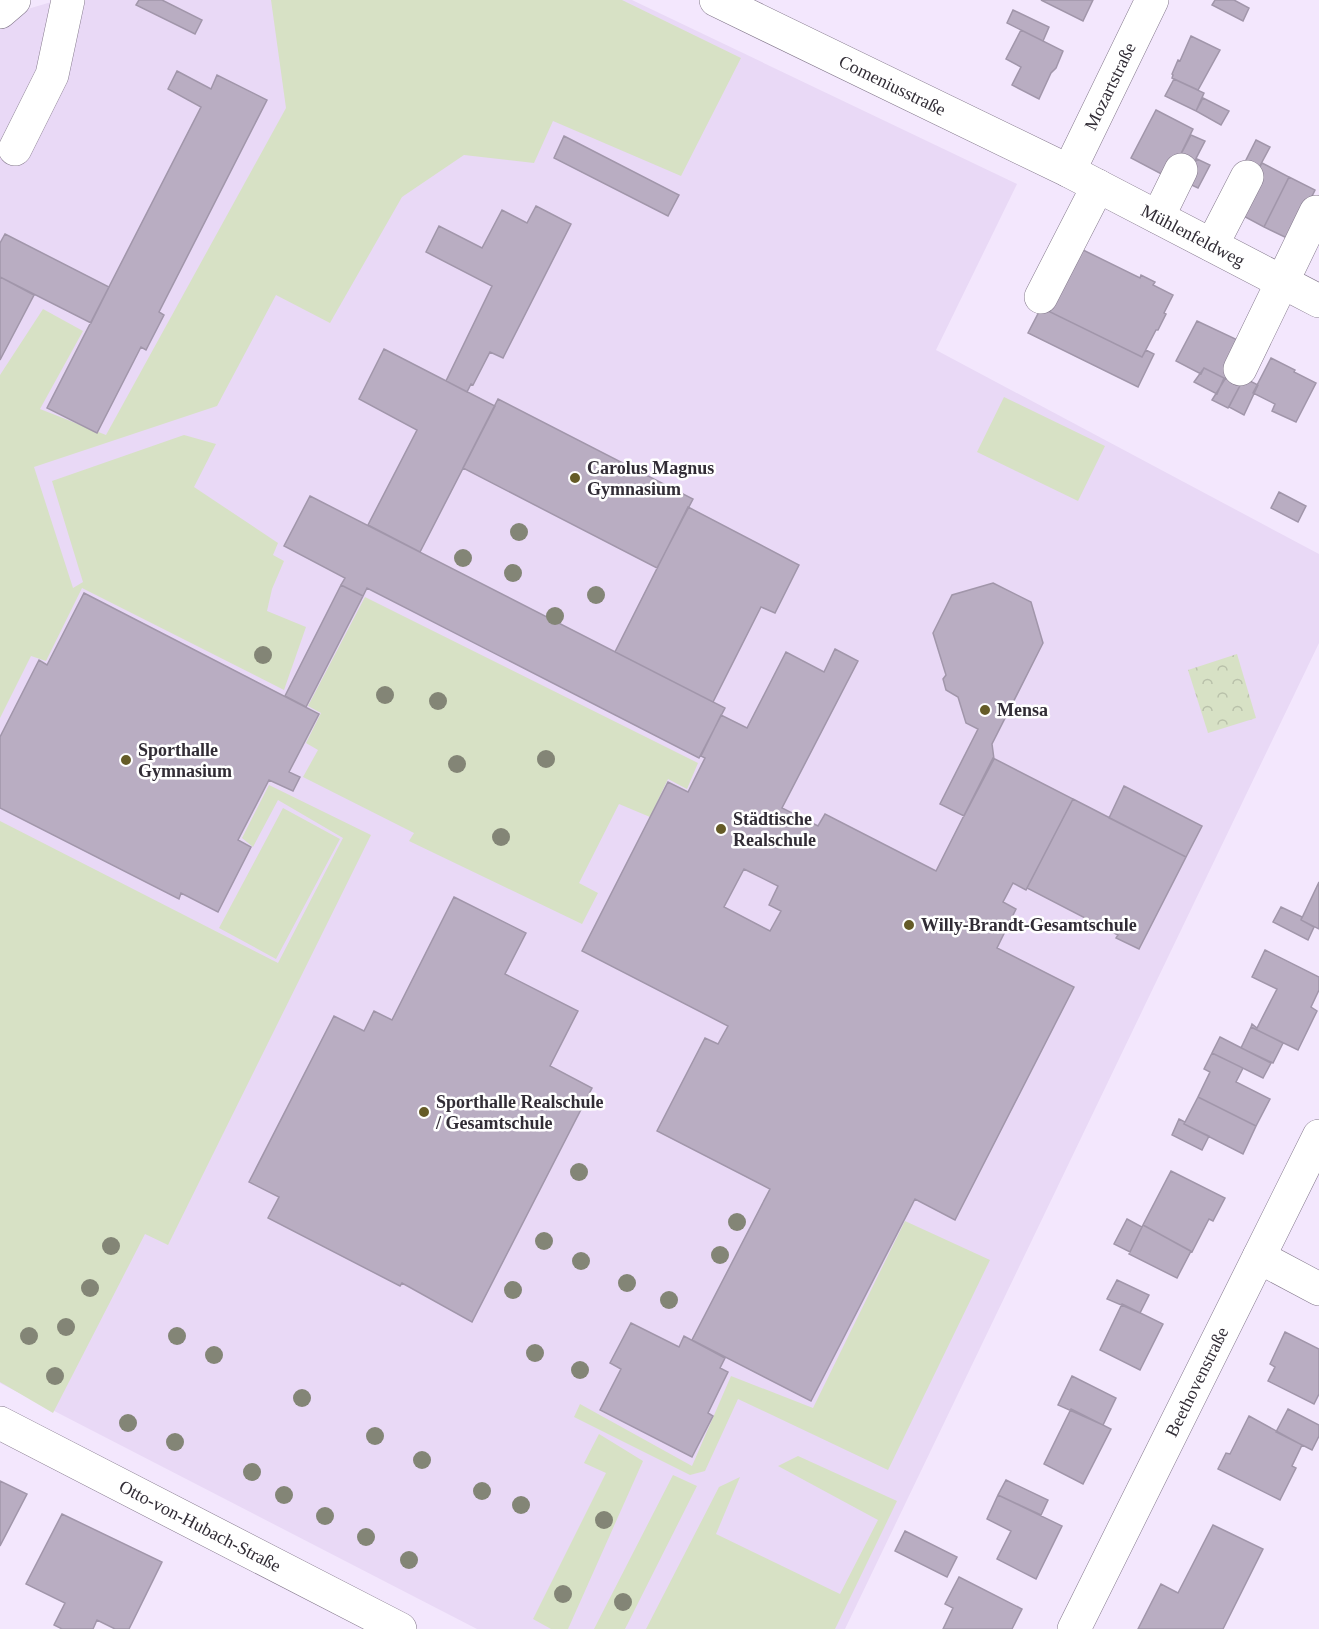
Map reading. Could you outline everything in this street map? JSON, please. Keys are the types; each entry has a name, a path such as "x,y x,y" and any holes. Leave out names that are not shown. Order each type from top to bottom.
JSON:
{"street":[{"path":"0,12 14,0"},
{"path":"15,149 52,75 68,0"},
{"name":"Comeniusstraße","path":"716,0 1068,171"},
{"name":"Mozartstraße","path":"1068,171 1152,0"},
{"path":"1158,217 1181,170"},
{"name":"Mühlenfeldweg","path":"1068,171 1298,290"},
{"path":"1212,245 1247,177"},
{"path":"1041,297 1098,186"},
{"path":"1246,372 1298,290 1317,224"},
{"name":"Beethovenstraße","path":"1074,1629 1319,1136"},
{"path":"1259,1257 1319,1289"},
{"name":"Otto-von-Hubach-Straße","path":"0,1424 400,1629"}],"shaded area":[{"path":"58,0 632,0 1017,184 936,350 1319,554 1319,643 845,1629 477,1629 0,1383 0,5 21,11"}],"green space":[{"path":"271,0 622,0 741,58 681,176 553,121 534,163 464,155 402,197 330,323 276,295 217,406 34,467 73,588 83,582 52,481 184,435 216,444 194,487 278,543 273,555 284,561 272,589 267,611 306,627 284,690 82,588 46,661 31,656 0,718 0,375 43,309 83,331 40,409 106,435 286,108"},
{"path":"1004,397 1105,446 1078,501 977,452"},
{"path":"365,597 698,763 687,789 668,779 650,817 619,804 579,883 598,893 582,924 409,841 414,833 303,777 318,750 306,743 321,713 308,706"},
{"path":"1237,654 1256,718 1208,733 1188,670"},
{"path":"269,785 371,835 168,1245 145,1234 53,1413 0,1382 0,821 278,963 343,838 278,800 253,847 242,838"},
{"path":"283,808 340,839 276,959 219,928"},
{"path":"905,1221 990,1260 888,1470 738,1399 705,1471 690,1475 574,1417 580,1404 692,1466 731,1376 813,1408"},
{"path":"599,1434 643,1461 568,1629 551,1629 533,1619 606,1473 584,1463"},
{"path":"798,1456 897,1501 835,1629 646,1629 719,1487 740,1477 716,1534 840,1594 878,1520 778,1466"},
{"path":"673,1475 697,1486 625,1629 594,1629"}],"building":[{"path":"139,0 162,0 202,20 195,34 136,5"},
{"path":"1041,0 1093,0 1083,21"},
{"path":"1215,0 1234,0 1249,8 1243,21 1212,5"},
{"path":"1013,10 1049,27 1043,41 1007,23"},
{"path":"1021,30 1063,51 1039,99 1012,85 1021,67 1006,59"},
{"path":"1191,36 1220,50 1198,90 1172,78 1178,60 1180,61"},
{"path":"177,71 211,89 217,75 267,100 159,312 164,315 146,350 141,347 97,433 47,408 201,107 168,89"},
{"path":"1174,79 1204,93 1196,111 1165,96"},
{"path":"1203,98 1229,111 1221,125 1196,111"},
{"path":"1156,110 1193,129 1169,178 1131,158"},
{"path":"1191,135 1205,141 1191,168 1177,162"},
{"path":"564,136 679,195 668,216 554,158"},
{"path":"1256,140 1270,147 1255,175 1242,168"},
{"path":"1197,159 1210,165 1198,188 1185,182"},
{"path":"1262,163 1289,177 1264,227 1236,212"},
{"path":"1289,177 1315,190 1291,240 1264,227"},
{"path":"536,206 571,224 503,358 490,352 467,392 446,381 492,286 426,252 439,226 482,248 502,210 527,223"},
{"path":"5,234 109,287 91,323 0,277 0,243"},
{"path":"1075,246 1140,278 1141,275 1155,282 1153,285 1173,295 1158,330 1142,357 1044,309"},
{"path":"0,277 34,295 0,360"},
{"path":"1042,306 1142,357 1146,350 1154,354 1138,387 1028,333"},
{"path":"1197,321 1244,343 1226,379 1204,368 1201,374 1176,361"},
{"path":"384,349 495,406 420,552 368,525 417,430 359,399"},
{"path":"1271,358 1316,383 1296,422 1272,411 1275,404 1253,393"},
{"path":"1204,368 1224,378 1217,394 1194,382"},
{"path":"1230,371 1244,378 1228,408 1212,400"},
{"path":"1244,378 1258,385 1244,415 1229,407"},
{"path":"498,399 693,499 657,568 463,468"},
{"path":"1279,492 1306,506 1298,522 1271,508"},
{"path":"310,496 725,708 699,758 367,588 363,596 341,585 345,578 284,546"},
{"path":"688,507 799,565 775,613 761,607 713,702 615,652"},
{"name":"Mensa","path":"993,583 1031,602 1043,643 992,744 994,759 964,816 940,804 978,729 966,723 958,697 946,690 943,679 946,675 933,633 952,595"},
{"path":"341,585 363,596 306,707 285,696"},
{"path":"84,593 319,714 289,772 300,777 293,791 269,780 238,840 251,847 218,912 181,893 179,899 0,808 0,737 39,660 47,665"},
{"path":"835,649 858,661 782,808 818,826 825,814 936,871 993,758 1073,799 1026,890 1013,883 1003,902 1016,909 997,948 1074,987 955,1220 915,1199 811,1401 692,1340 770,1189 657,1131 705,1038 718,1044 728,1026 582,951 668,782 688,792 705,758 701,756 721,715 747,728 786,652 824,672","holes":["744,869 778,886 769,905 781,911 770,931 724,907"]},
{"path":"1124,786 1202,826 1186,857 1109,818"},
{"path":"1073,799 1186,857 1139,949 1116,938 1118,935 1027,888"},
{"path":"1319,882 1319,929 1301,920"},
{"path":"454,897 526,933 505,974 578,1011 550,1066 592,1088 472,1322 402,1283 400,1286 268,1218 279,1197 249,1182 334,1016 364,1031 374,1011 392,1020"},
{"path":"1281,907 1302,917 1301,920 1314,927 1308,940 1273,922"},
{"path":"1265,950 1319,977 1319,990 1311,1007 1317,1011 1298,1050 1251,1027 1252,1024 1257,1028 1277,989 1252,977"},
{"path":"1251,1027 1283,1043 1273,1063 1241,1048"},
{"path":"1220,1037 1271,1063 1263,1078 1212,1053"},
{"path":"1212,1053 1243,1068 1236,1082 1270,1099 1256,1126 1198,1097 1210,1072 1204,1069"},
{"path":"1198,1097 1256,1126 1243,1154 1184,1124"},
{"path":"1179,1119 1185,1122 1184,1124 1209,1136 1202,1150 1172,1135"},
{"path":"1171,1171 1225,1198 1213,1221 1209,1219 1192,1252 1143,1225"},
{"path":"1127,1219 1142,1227 1130,1252 1114,1244"},
{"path":"1143,1225 1191,1251 1177,1278 1129,1254"},
{"path":"1117,1280 1149,1295 1140,1313 1107,1299"},
{"path":"1122,1304 1163,1324 1140,1370 1100,1350"},
{"path":"631,1323 679,1347 684,1336 725,1358 720,1368 728,1372 708,1413 713,1416 692,1457 600,1410 621,1369 610,1363"},
{"path":"1285,1332 1319,1349 1319,1394 1314,1404 1268,1381 1275,1367 1270,1364"},
{"path":"1072,1376 1116,1398 1103,1425 1058,1405"},
{"path":"1071,1409 1111,1429 1083,1484 1044,1464"},
{"path":"1288,1409 1319,1425 1319,1436 1312,1450 1276,1432"},
{"path":"1249,1416 1302,1445 1292,1466 1296,1468 1280,1500 1218,1469 1226,1453 1230,1454"},
{"path":"1006,1480 1048,1500 1041,1515 998,1495"},
{"path":"0,1481 27,1494 0,1546"},
{"path":"998,1495 1062,1526 1036,1579 997,1559 1011,1531 987,1519"},
{"path":"62,1514 162,1562 129,1629 115,1629 97,1620 93,1629 62,1629 54,1625 65,1603 26,1584"},
{"path":"1213,1525 1263,1549 1223,1629 1138,1629 1161,1584 1178,1593"},
{"path":"905,1531 957,1557 947,1577 895,1551"},
{"path":"959,1577 1022,1609 1012,1629 943,1629 953,1608 945,1604"}],"place":[{"name":"Carolus Magnus Gymnasium","path":"575,478"},
{"name":"Mensa","path":"985,710"},
{"name":"Sporthalle Gymnasium","path":"126,760"},
{"name":"Städtische Realschule","path":"721,829"},
{"name":"Willy-Brandt-Gesamtschule","path":"909,925"},
{"name":"Sporthalle Realschule / Gesamtschule","path":"424,1112"}]}
